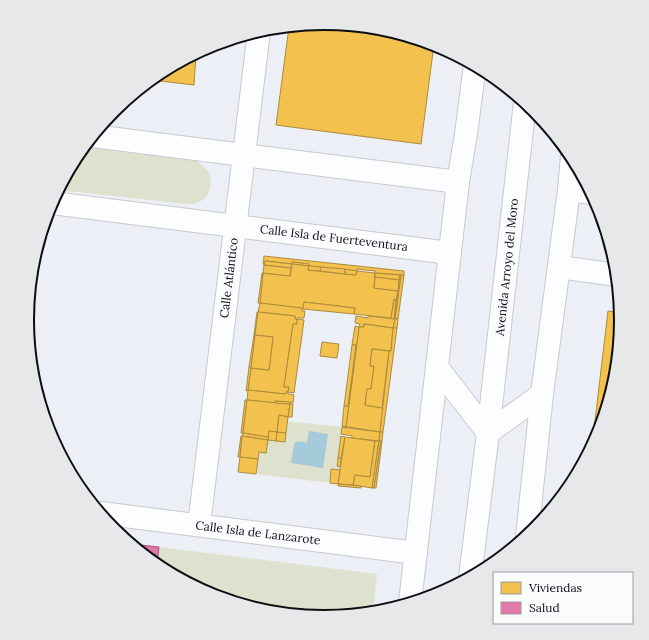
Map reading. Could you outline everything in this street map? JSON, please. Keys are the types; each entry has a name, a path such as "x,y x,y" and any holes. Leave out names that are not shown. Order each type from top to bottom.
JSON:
{"street":[{"name":"Calle Atlántico","path":"199,525 258,38"},
{"path":"411,597 458,182 474,72"},
{"name":"Avenida Arroyo del Moro","path":"471,570 488,433 524,110"},
{"path":"99,137 458,182"},
{"path":"528,527 542,394 571,167"},
{"path":"569,190 585,192"},
{"name":"Calle Isla de Fuerteventura","path":"59,204 450,253"},
{"path":"559,267 611,274"},
{"path":"437,367 488,433 542,394"},
{"name":"Calle Isla de Lanzarote","path":"109,514 416,553"}],"green space":[{"path":"91,148 197,161 207,170 211,179 211,184 208,193 203,200 188,204 65,191"},
{"path":"287,421 342,427 337,466 340,467 340,470 331,469 330,483 256,474 259,452 266,453 268,440 285,442"},
{"path":"159,547 377,574 374,606 362,608 324,610 287,608 249,600 231,595 196,580 158,557"}],"water":[{"path":"309,431 328,434 323,468 291,463 294,444 298,442 307,443"}],"building: Viviendas":[{"path":"324,30 362,32 400,40 433,51 421,144 276,125 288,32"},
{"path":"196,60 194,85 160,81"},
{"path":"264,256 404,271 404,275 375,273 375,271 357,269 357,271 309,266 309,264 292,262 292,264 265,261 264,265"},
{"path":"265,261 292,264 291,268 264,265"},
{"path":"292,262 309,264 309,266 292,264"},
{"path":"292,264 309,266 308,270 356,275 357,271 375,273 374,288 398,291 396,300 394,299 391,318 354,314 355,308 304,302 303,309 260,303 263,273 290,276"},
{"path":"264,265 291,268 290,276 263,273"},
{"path":"309,266 321,267 320,271 308,270"},
{"path":"321,267 345,269 345,274 320,271"},
{"path":"345,269 357,271 356,275 345,274"},
{"path":"262,273 260,303 258,303"},
{"path":"375,273 400,275 399,280 375,277"},
{"path":"400,275 401,276 394,319"},
{"path":"404,275 398,319 395,319 401,276"},
{"path":"375,277 399,280 398,291 374,288"},
{"path":"394,299 396,300 394,319 391,318"},
{"path":"304,302 355,308 354,314 303,309"},
{"path":"260,303 302,308 302,311 305,311 304,318 295,319 295,316 258,312"},
{"path":"608,311 614,312 612,358 605,395 595,424"},
{"path":"257,312 258,312 254,335"},
{"path":"258,312 295,316 295,319 297,319 297,324 293,324 284,387 289,387 288,392 285,394 248,390 251,368 269,370 273,337 255,335"},
{"path":"356,316 395,319 393,328 364,324 364,327 359,327 360,324 355,323"},
{"path":"297,319 304,320 294,393 288,392 289,387 284,387 293,324 297,324"},
{"path":"395,319 398,319 397,328 393,328"},
{"path":"364,324 393,328 391,351 372,349 370,366 374,366 371,389 367,389 365,405 383,408 380,432 346,427 359,327 364,327"},
{"path":"355,326 359,327 346,427 342,426 344,406 348,406 356,345 352,345"},
{"path":"393,328 397,328 383,432 380,432 389,351 391,351"},
{"path":"255,335 251,368 249,367"},
{"path":"255,335 273,337 269,370 251,368"},
{"path":"322,342 339,344 337,358 320,356"},
{"path":"352,345 356,345 348,406 344,406"},
{"path":"372,349 389,351 382,408 365,405 367,389 371,389 374,366 370,366"},
{"path":"249,367 251,368 248,390 246,391"},
{"path":"248,390 285,394 288,392 288,394 294,395 293,403 275,401 274,403 247,400"},
{"path":"245,400 247,400 243,433 241,433"},
{"path":"247,400 290,404 288,417 279,415 277,432 269,431 268,437 243,433"},
{"path":"275,401 290,402 290,404 274,403"},
{"path":"290,404 293,404 292,417 288,417"},
{"path":"279,415 288,417 286,433 277,432"},
{"path":"342,427 380,432 379,441 352,438 352,436 341,434"},
{"path":"269,431 277,432 276,441 268,440"},
{"path":"277,432 286,433 285,442 276,441"},
{"path":"380,432 383,432 382,441 379,441"},
{"path":"243,433 268,437 268,440 242,436"},
{"path":"241,436 240,457 238,457"},
{"path":"242,436 268,440 266,453 259,452 258,459 240,457"},
{"path":"341,436 345,437 341,458 338,458"},
{"path":"345,437 375,441 370,477 355,475 353,485 338,484"},
{"path":"375,441 379,441 372,488 353,485 355,475 370,477"},
{"path":"379,441 381,441 374,488 372,488"},
{"path":"381,441 376,488 374,488"},
{"path":"240,457 258,459 256,474 238,472"},
{"path":"338,458 341,458 340,467 337,466"},
{"path":"331,469 340,470 338,484 330,483"},
{"path":"338,484 361,486 361,488 338,486"}],"building: Salud":[{"path":"142,545 159,547 158,557"}]}
